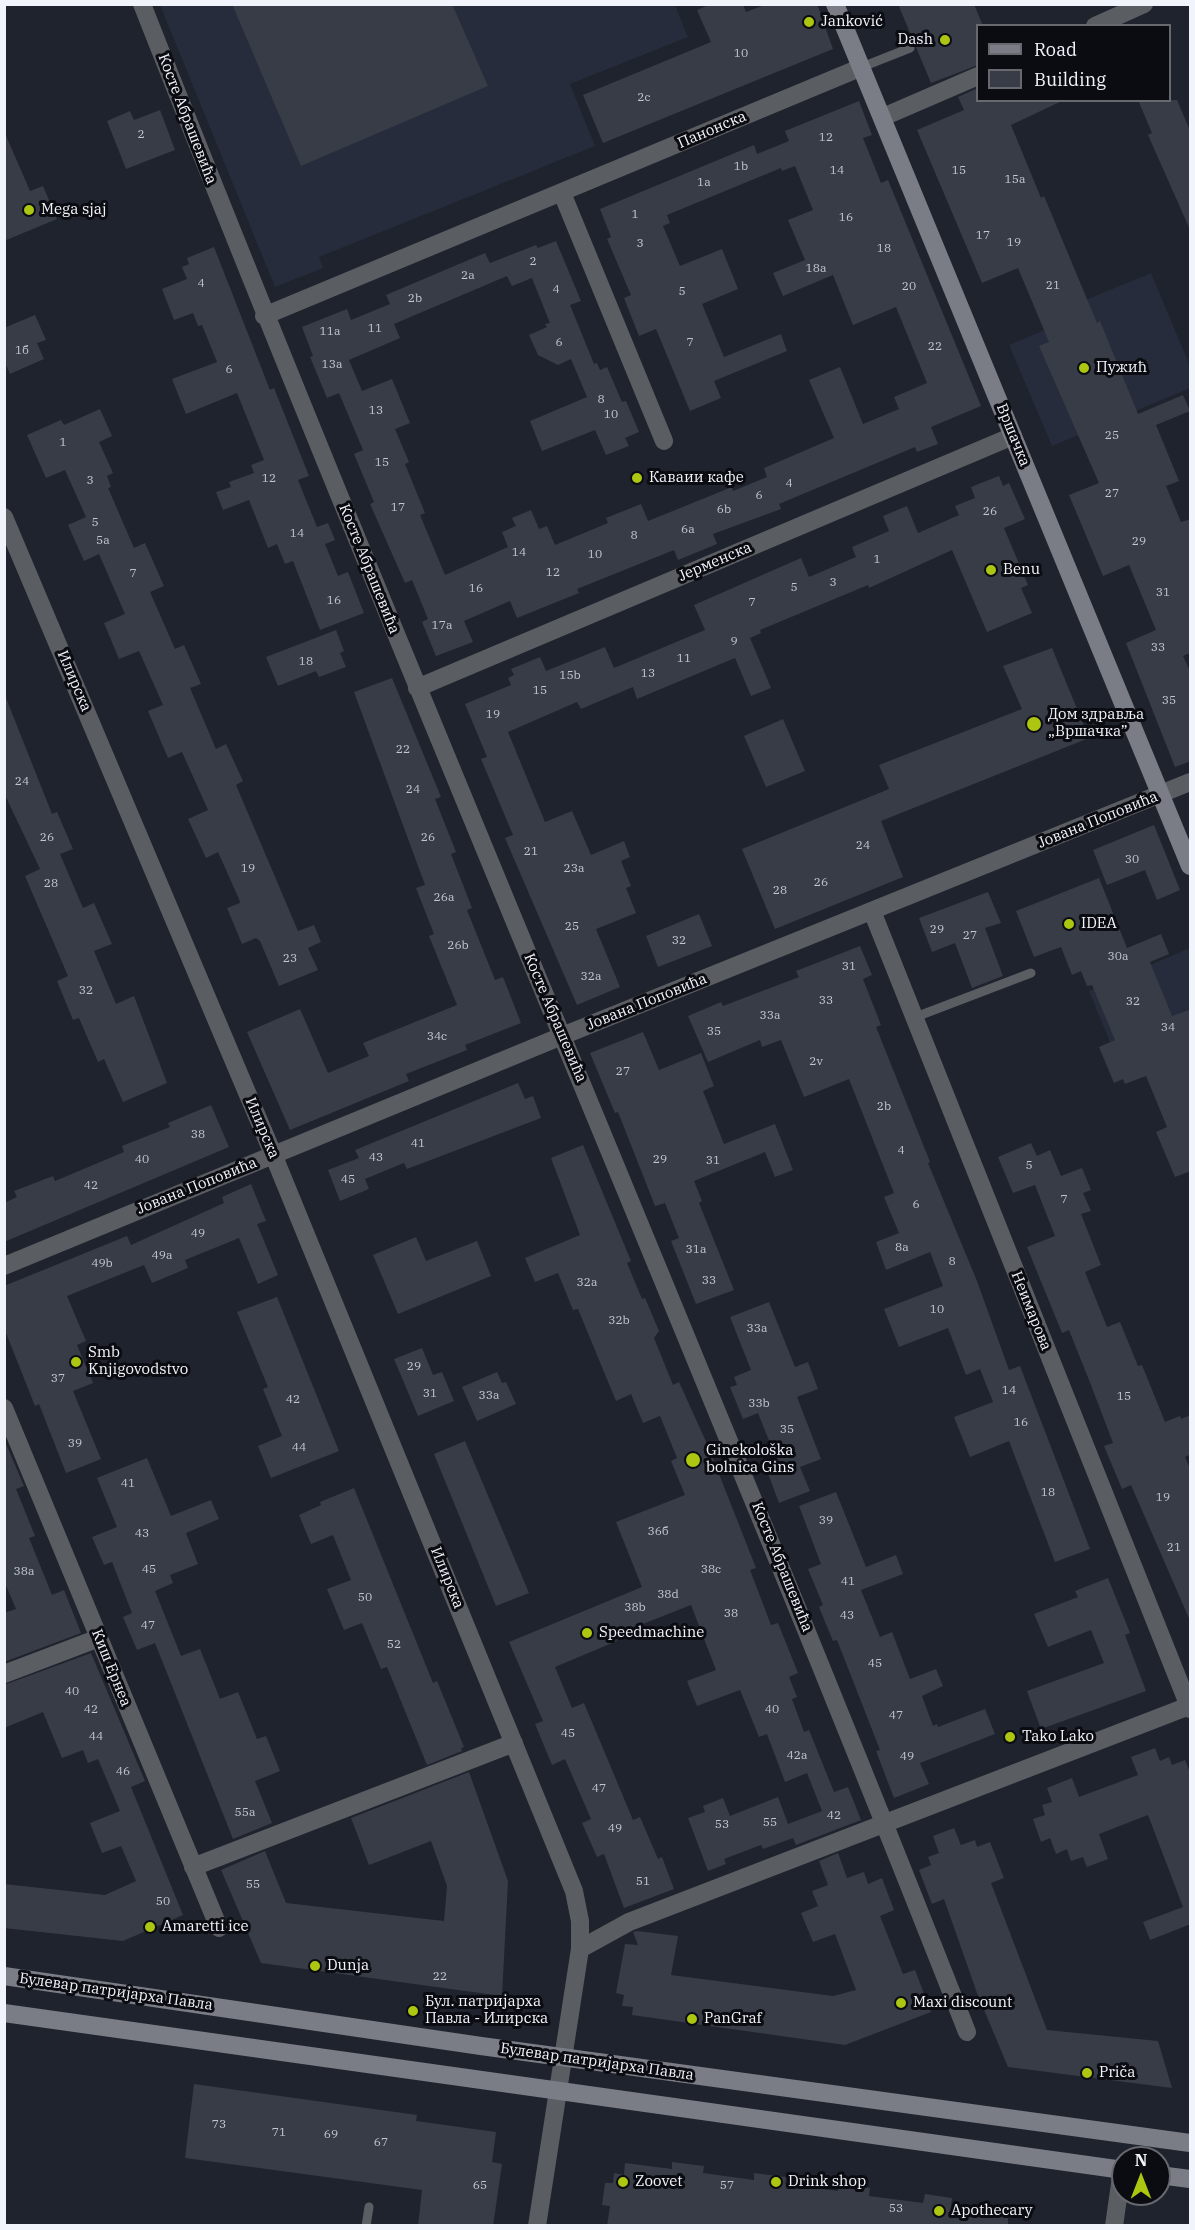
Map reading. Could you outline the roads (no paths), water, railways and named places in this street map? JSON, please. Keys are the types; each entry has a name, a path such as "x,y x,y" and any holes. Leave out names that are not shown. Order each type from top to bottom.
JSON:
{"main road":[{"name":"Вршачка","path":"835,4 1191,866"},
{"name":"Булевар патријарха Павла","path":"4,1976 564,2057 1191,2143"},
{"path":"4,2013 1111,2168"},
{"path":"1171,2176 1191,2179"}],"street":[{"name":"Косте Абрашевића","path":"142,4 264,316 765,1524 967,2032"},
{"path":"1099,24 1144,4"},
{"name":"Панонска","path":"264,316 862,67"},
{"path":"883,117 976,77"},
{"path":"562,193 664,441"},
{"name":"Јерменска","path":"417,688 1013,436"},
{"name":"Илирска","path":"4,517 273,1154 574,1891 580,1920 580,1949 537,2226"},
{"name":"Јована Поповића","path":"4,1266 562,1036 1191,782"},
{"name":"Неимарова","path":"872,911 1190,1708"},
{"name":"Киш Ернеа","path":"4,1408 219,1928"},
{"path":"4,1674 99,1638"},
{"path":"580,1949 629,1922 884,1821 1190,1708"},
{"path":"193,1867 514,1743"},
{"path":"1114,2226 1117,2206"}],"lane":[{"path":"862,67 910,48"},
{"path":"913,1018 1031,973"},
{"path":"366,2226 369,2206"}],"place":[{"name":"Janković","path":"809,22"},
{"name":"Dash","path":"945,40"},
{"name":"Mega sjaj","path":"29,210"},
{"name":"Пужић","path":"1084,368"},
{"name":"Каваии кафе","path":"637,478"},
{"name":"Benu","path":"991,570"},
{"name":"Дом здравља „Вршачка”","path":"1034,724"},
{"name":"IDEA","path":"1069,924"},
{"name":"Smb Knjigovodstvo","path":"76,1362"},
{"name":"Ginekološka bolnica Gins","path":"693,1460"},
{"name":"Speedmachine","path":"587,1633"},
{"name":"Tako Lako","path":"1010,1737"},
{"name":"Amaretti ice","path":"150,1927"},
{"name":"Dunja","path":"315,1966"},
{"name":"Maxi discount","path":"901,2003"},
{"name":"Бул. патријарха Павла - Илирска","path":"413,2011"},
{"name":"PanGraf","path":"692,2019"},
{"name":"Priča","path":"1087,2073"},
{"name":"Zoovet","path":"623,2182"},
{"name":"Drink shop","path":"776,2182"},
{"name":"Apothecary","path":"939,2211"}]}
